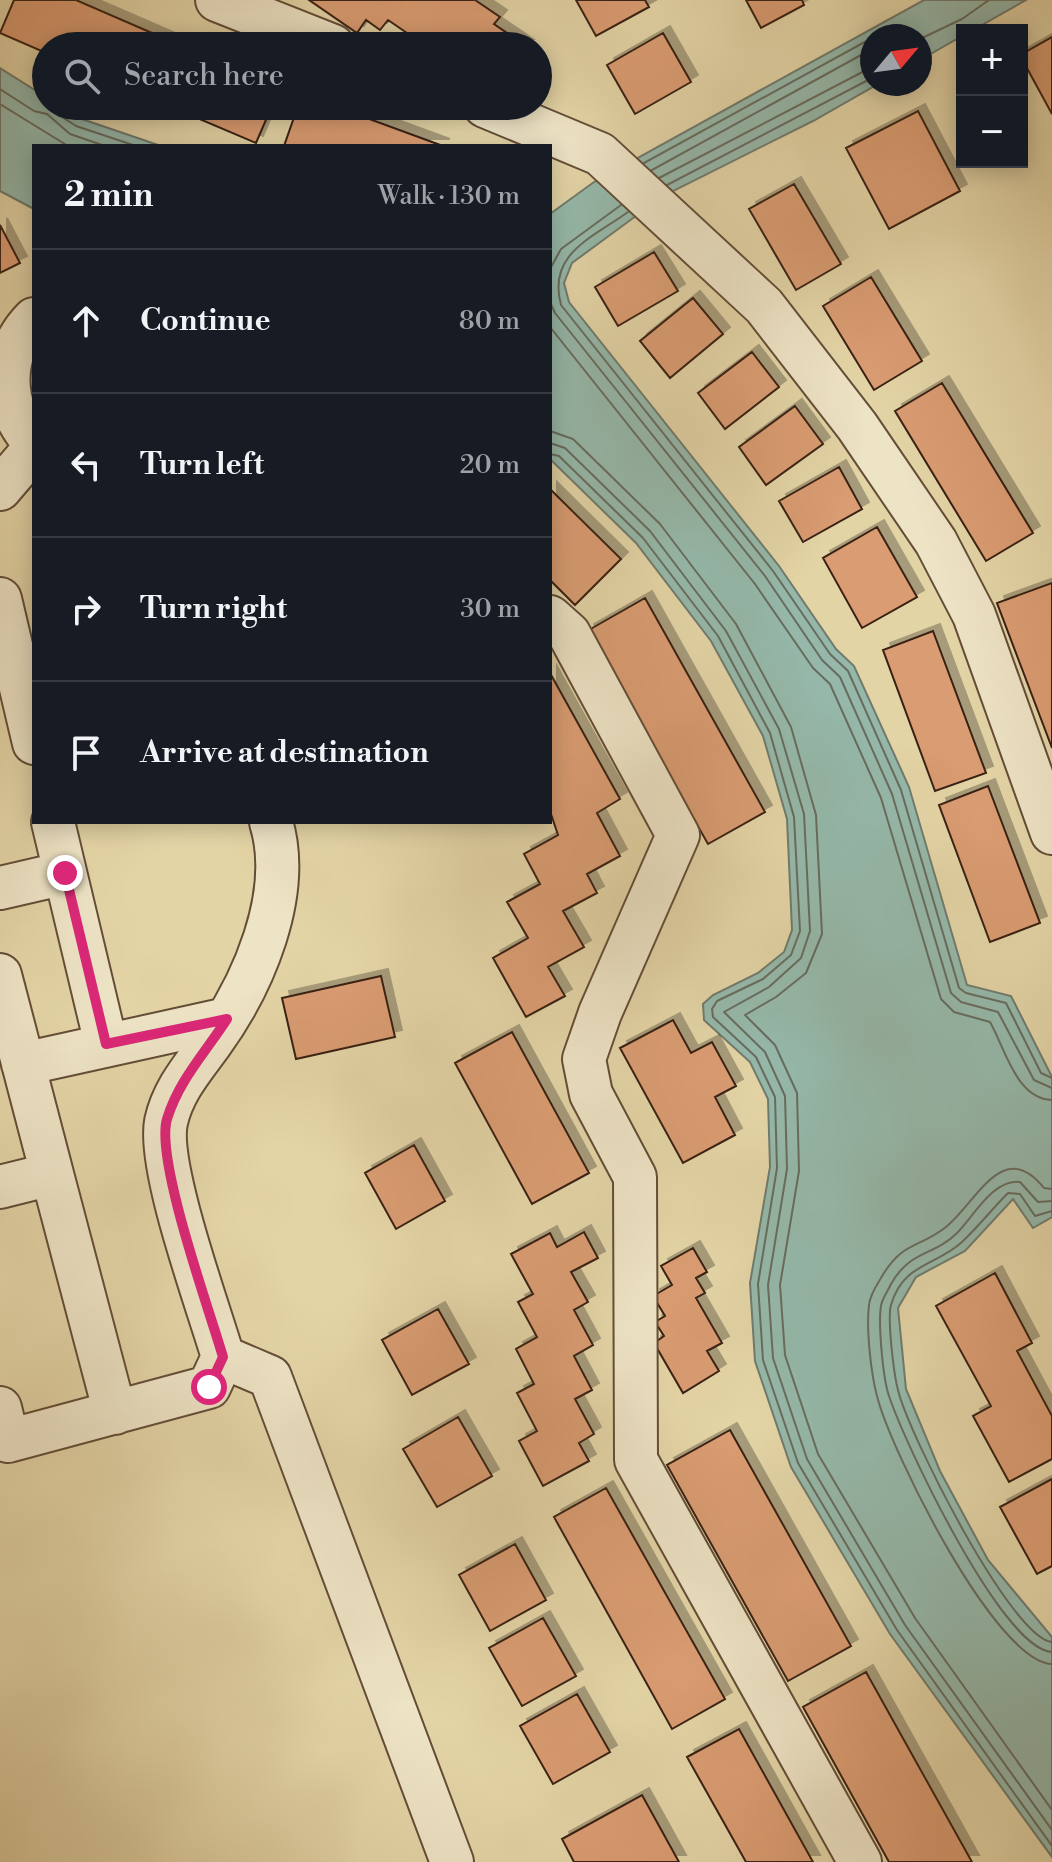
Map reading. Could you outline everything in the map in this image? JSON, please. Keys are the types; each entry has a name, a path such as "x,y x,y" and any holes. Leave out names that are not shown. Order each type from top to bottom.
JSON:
{"street":[{"path":"217,0 298,32"},
{"path":"519,120 600,154 764,306 857,426 936,542 974,615 1052,833"},
{"path":"32,321 3,350 2,379 6,404 18,427 32,440"},
{"path":"0,489 32,451"},
{"path":"0,599 32,735"},
{"path":"552,619 569,634 678,835 600,1013 584,1059 591,1094 635,1177 636,1460 860,1862"},
{"path":"53,824 106,1044"},
{"path":"0,1408 8,1441 209,1387 223,1357 165,1157 166,1122 184,1078 227,1019 260,950 275,893 279,847 272,824"},
{"path":"0,888 65,873"},
{"path":"0,975 115,1413"},
{"path":"23,1064 227,1019"},
{"path":"0,1187 52,1174"},
{"path":"223,1357 270,1377 452,1862"}],"water":[{"path":"924,0 1026,0 984,24 956,24 956,39 932,53 932,24 880,24"},
{"path":"860,35 860,94 663,196 572,263 564,283 569,302 779,566 836,649 854,666 909,787 967,985 1011,996 1052,1077 1052,1217 1033,1228 1013,1199 965,1251 916,1277 898,1308 906,1389 940,1471 988,1560 1052,1637 1052,1857 890,1634 791,1467 755,1361 750,1283 770,1167 768,1099 750,1062 704,1020 703,1004 713,995 758,973 784,952 792,930 787,819 763,736 711,641 636,543 552,461 552,213 594,182"},
{"path":"0,68 32,88 32,120 85,120 155,144 32,144 32,208 0,191"}],"building":[{"path":"14,0 76,0 150,32 32,32 32,47 0,33"},
{"path":"309,0 475,0 500,17 494,24 506,32 406,32 388,20 380,30 366,20 356,32"},
{"path":"576,0 645,0 649,7 596,36"},
{"path":"746,0 802,0 804,5 761,28"},
{"path":"663,33 691,82 635,114 607,65"},
{"path":"1052,37 1052,114 1028,70 1028,51"},
{"path":"918,111 960,191 889,229 846,148"},
{"path":"202,120 266,120 256,143"},
{"path":"293,120 372,120 438,144 285,144"},
{"path":"794,184 841,264 796,290 749,209"},
{"path":"0,225 20,263 0,273"},
{"path":"654,252 678,291 618,326 595,287"},
{"path":"871,277 922,361 874,390 823,306"},
{"path":"693,298 723,334 670,378 640,341"},
{"path":"752,352 779,387 725,429 698,393"},
{"path":"942,383 1033,533 986,561 895,411"},
{"path":"795,406 823,444 766,485 739,447"},
{"path":"839,467 862,509 803,542 779,501"},
{"path":"552,491 621,559 575,605 552,582"},
{"path":"877,527 917,597 862,628 823,558"},
{"path":"1052,583 1052,748 997,603"},
{"path":"645,598 765,812 708,844 587,631"},
{"path":"933,631 986,773 935,791 883,650"},
{"path":"552,677 620,799 597,813 620,856 587,874 597,893 563,911 584,947 548,967 565,996 526,1017 493,958 528,938 507,902 540,884 524,854 558,835 552,817"},
{"path":"988,786 1040,923 990,942 939,805"},
{"path":"381,976 395,1037 296,1059 282,998"},
{"path":"673,1020 691,1053 712,1042 736,1086 715,1097 735,1135 683,1163 620,1048"},
{"path":"512,1032 589,1173 532,1204 455,1063"},
{"path":"414,1145 445,1201 396,1229 365,1173"},
{"path":"584,1232 598,1258 571,1272 588,1302 574,1310 593,1345 574,1356 592,1390 575,1399 594,1434 579,1443 589,1461 543,1486 519,1441 537,1431 517,1393 534,1384 516,1349 537,1337 518,1302 533,1294 511,1254 550,1233 557,1247"},
{"path":"693,1248 707,1272 696,1278 705,1293 696,1298 722,1343 707,1351 719,1371 683,1393 654,1343 664,1336 655,1322 665,1316 653,1296 672,1285 661,1266"},
{"path":"995,1273 1032,1343 1017,1351 1052,1416 1052,1459 1009,1482 973,1416 991,1406 936,1306"},
{"path":"438,1309 469,1364 412,1395 382,1340"},
{"path":"458,1417 492,1476 437,1507 403,1449"},
{"path":"730,1430 851,1646 788,1681 667,1465"},
{"path":"1052,1479 1052,1566 1037,1574 1000,1507"},
{"path":"606,1488 725,1699 672,1729 554,1517"},
{"path":"515,1544 546,1600 490,1631 459,1575"},
{"path":"543,1618 576,1676 522,1706 489,1648"},
{"path":"866,1672 972,1862 889,1862 803,1707"},
{"path":"577,1694 610,1752 553,1784 520,1726"},
{"path":"739,1729 813,1862 746,1862 687,1757"},
{"path":"642,1795 679,1862 574,1862 562,1839"}],"route":[{"path":"65,873 106,1044 227,1019 184,1078 166,1122 165,1157 223,1357 209,1387"}]}
